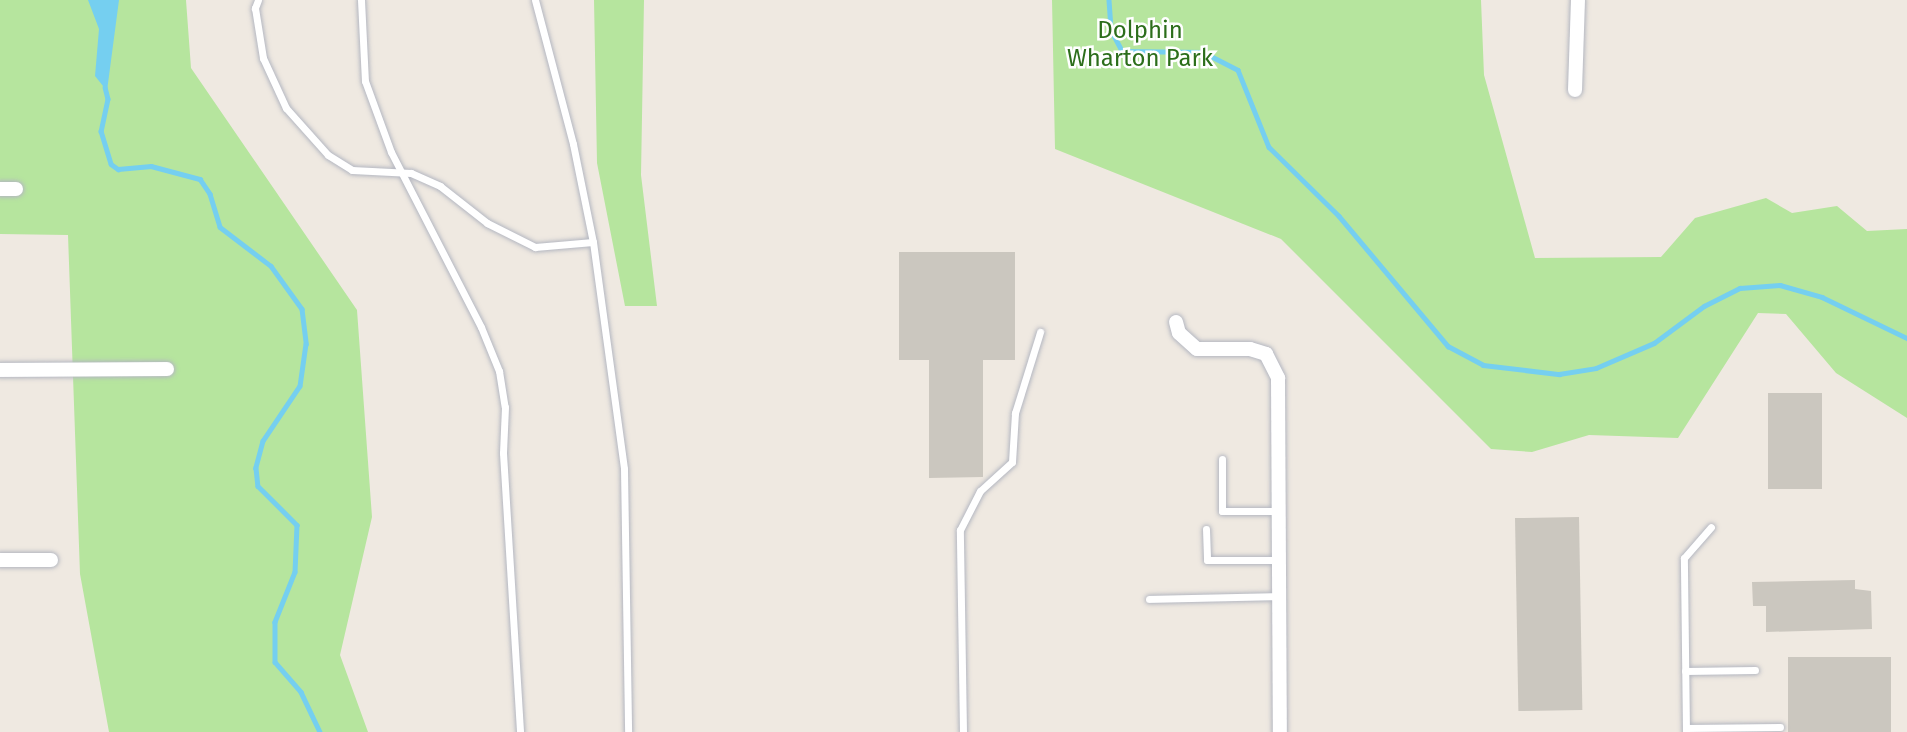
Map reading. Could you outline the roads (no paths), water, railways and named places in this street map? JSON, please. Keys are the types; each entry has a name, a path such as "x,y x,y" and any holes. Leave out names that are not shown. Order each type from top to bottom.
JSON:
{"street":[{"path":"1575,90 1578,0"},
{"path":"0,189 16,189"},
{"path":"1175,321 1179,334 1197,349 1250,349 1266,354 1275,365 1280,732"},
{"path":"0,370 167,369"},
{"path":"0,560 51,560"}],"lane":[{"path":"258,0 254,8 263,58 286,108 328,155 352,170 411,173 440,186 487,223 535,247 593,242"},
{"path":"361,0 365,81 401,174 481,327 499,372 505,407 503,466 520,732"},
{"path":"535,0 593,242 624,470 628,732"},
{"path":"962,732 960,530 980,491 1012,462 1015,413 1040,331"},
{"path":"1222,459 1222,511 1279,511"},
{"path":"1710,527 1684,558 1686,730 1780,727"},
{"path":"1206,529 1207,560 1279,560"},
{"path":"1149,599 1279,596"},
{"path":"1685,671 1755,670"}],"water":[{"path":"88,0 119,0 107,91 95,76 99,29"}],"waterway":[{"path":"1109,0 1111,30 1122,51 1203,52 1238,70 1269,147 1339,216 1448,346 1483,365 1559,374 1596,368 1654,343 1704,306 1740,288 1780,285 1822,297 1907,338"},
{"path":"105,87 108,99 101,131 111,164 118,169 151,166 200,179 210,194 220,227 271,266 302,309 306,344 300,386 263,441 256,468 258,486 297,525 295,572 275,622 275,662 301,692 320,732"}],"park label":[{"name":"Dolphin Wharton Park","path":"1140,45"}]}
